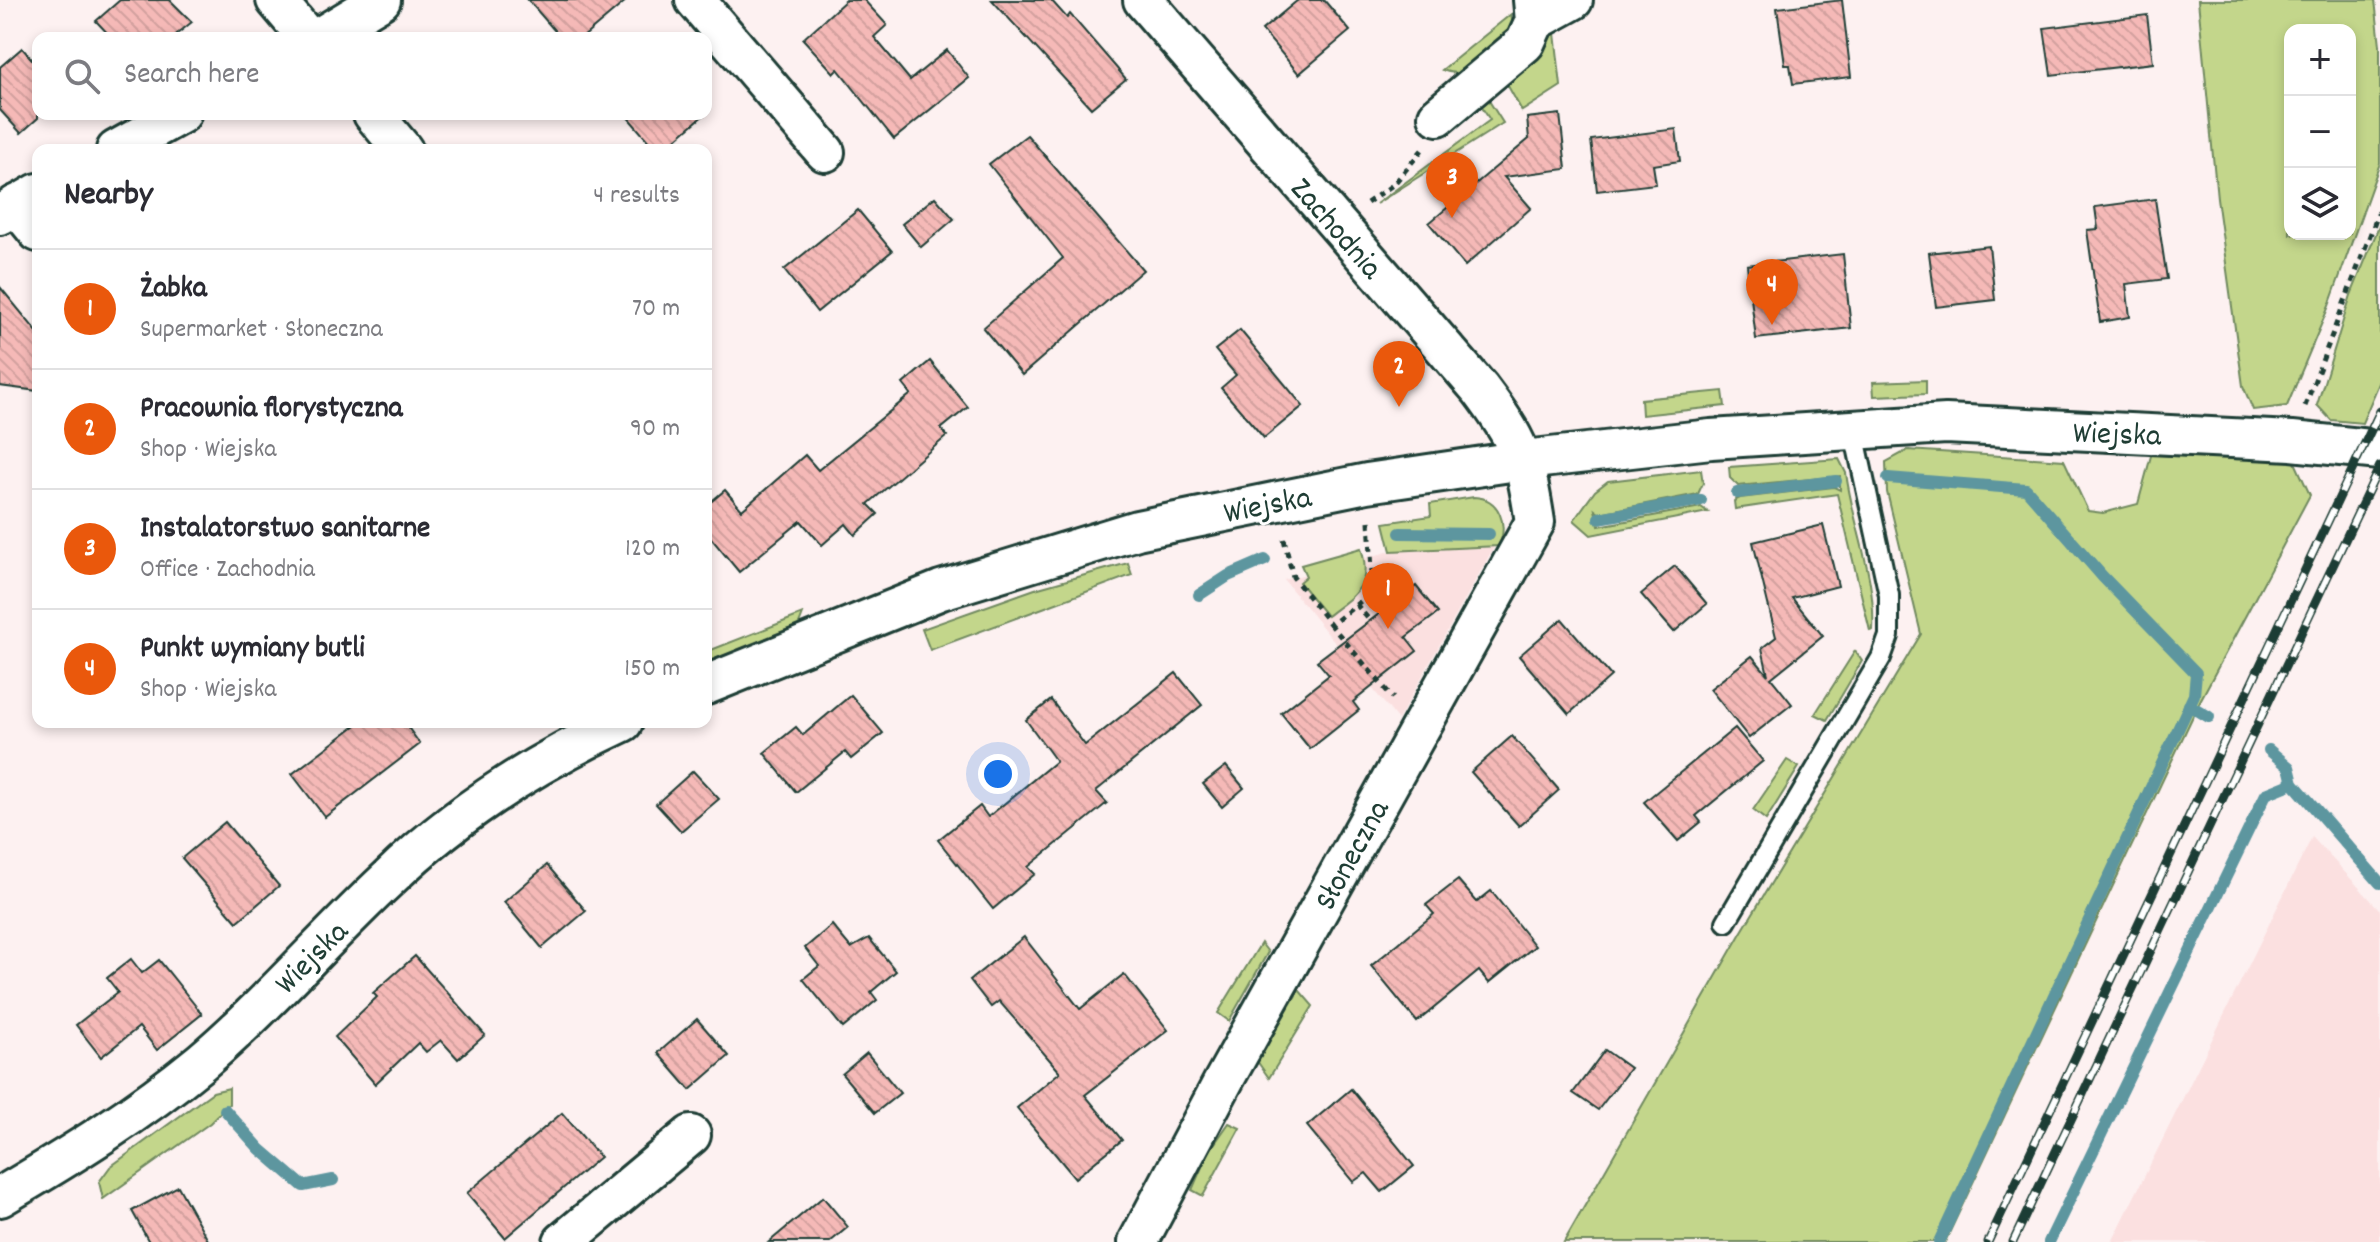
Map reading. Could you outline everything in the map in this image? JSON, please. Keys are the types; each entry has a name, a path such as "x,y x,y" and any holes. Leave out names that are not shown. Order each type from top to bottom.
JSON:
{"street":[{"path":"276,0 303,32"},
{"path":"328,32 381,0"},
{"path":"695,0 825,152"},
{"name":"Zachodnia","path":"1143,0 1480,389 1512,432 1524,460"},
{"path":"1438,116 1525,43 1534,10 1573,0"},
{"path":"127,144 170,120"},
{"path":"378,120 398,144"},
{"name":"Wiejska","path":"712,683 941,590 1060,551 1137,530 1275,501 1524,460 1711,439 1946,424 2292,441 2380,450"},
{"name":"Słoneczna","path":"1138,1242 1224,1080 1535,522 1524,460"},
{"name":"Wiejska","path":"0,1197 129,1118 202,1061 389,877 491,795 531,768 611,728"},
{"path":"563,1242 691,1135"}],"lane":[{"path":"1726,922 1881,658 1889,636 1889,595 1853,428"}],"path":[{"path":"1362,207 1409,168 1427,143 1438,116"},
{"path":"2292,441 2380,209"},
{"path":"1331,625 1367,596 1372,570 1368,508"},
{"path":"1281,526 1293,577 1420,729"},
{"path":"1356,604 1370,621"}],"shaded area":[{"path":"1494,547 1398,720 1284,580 1391,551"},
{"path":"2312,837 2380,910 2380,1242 2112,1242"}],"green space":[{"path":"2198,0 2375,0 2380,45 2380,163 2356,230 2356,24 2284,24 2284,240 2353,240 2287,406 2253,410 2243,386 2217,198"},
{"path":"1511,14 1515,36 1481,65 1463,72 1442,70"},
{"path":"1554,24 1561,86 1522,111 1504,79"},
{"path":"1486,96 1503,123 1376,204 1490,120 1479,103"},
{"path":"2380,224 2380,381 2362,423 2331,420 2317,405 2351,295"},
{"path":"1926,380 1926,394 1874,396 1873,382"},
{"path":"1723,391 1725,406 1642,415 1641,399"},
{"path":"1908,450 2064,460 2088,511 2103,513 2138,504 2152,452 2294,460 2310,495 2200,701 1945,1242 1564,1242 1741,933 1921,634 1887,492 1886,462"},
{"path":"1839,459 1846,473 1868,571 1873,610 1873,630 1870,631 1837,494 1735,509 1734,501 1740,498 1834,487 1840,490 1840,476 1738,486 1730,478 1729,467"},
{"path":"1701,470 1703,483 1698,494 1599,513 1595,510 1599,526 1701,507 1708,512 1591,535 1574,520 1595,491 1608,481"},
{"path":"1474,497 1490,502 1500,514 1503,529 1499,546 1391,551 1384,523 1431,516 1430,504"},
{"path":"1361,548 1365,572 1363,581 1353,595 1327,616 1299,582 1306,576 1301,565"},
{"path":"1128,563 1132,575 930,650 922,629 1035,589"},
{"path":"803,614 798,627 712,663 712,650"},
{"path":"1855,651 1862,661 1827,720 1815,714"},
{"path":"1787,760 1799,767 1766,820 1753,810"},
{"path":"1261,943 1268,952 1229,1021 1218,1013"},
{"path":"1299,990 1313,1006 1269,1078 1257,1061"},
{"path":"229,1088 229,1104 210,1123 103,1199 99,1182 110,1167 213,1092"},
{"path":"1229,1123 1240,1128 1203,1196 1192,1190 1208,1153"}],"building":[{"path":"120,0 170,0 192,22 180,32 106,32 96,21"},
{"path":"528,0 627,0 589,32 556,32"},
{"path":"846,0 864,0 887,25 874,37 910,80 947,50 969,78 894,139 838,69 834,73 803,39"},
{"path":"992,0 1051,0 1067,18 1070,14 1126,79 1091,108"},
{"path":"1298,0 1324,0 1350,31 1299,74 1262,30"},
{"path":"1842,0 1851,77 1793,84 1790,65 1785,65 1777,8"},
{"path":"2147,15 2153,63 2051,75 2044,28"},
{"path":"22,48 32,59 32,120 36,120 21,133 0,110 0,67"},
{"path":"1560,114 1566,169 1504,177 1531,208 1465,266 1429,223 1529,139 1527,118"},
{"path":"630,120 698,120 670,144 651,144"},
{"path":"1676,129 1680,161 1653,165 1656,184 1597,191 1591,140"},
{"path":"1027,135 1143,270 1022,375 983,328 1063,258 989,164"},
{"path":"935,197 954,219 921,247 902,224"},
{"path":"2155,199 2167,279 2126,284 2130,317 2100,322 2087,230 2098,229 2095,207"},
{"path":"858,210 892,251 817,312 784,270"},
{"path":"1989,246 1995,300 1936,307 1929,253"},
{"path":"1843,254 1851,328 1756,339 1747,265"},
{"path":"0,287 32,326 32,390 0,386"},
{"path":"1240,330 1303,406 1264,438 1221,388 1236,375 1215,350"},
{"path":"930,361 968,407 941,429 947,436 868,504 878,514 855,535 846,524 822,545 801,521 739,572 712,539 712,501 725,490 742,510 805,455 818,470 911,394 903,384"},
{"path":"1823,525 1838,586 1792,598 1823,636 1771,678 1792,704 1749,738 1710,689 1752,656 1768,675 1762,648 1776,637 1753,542"},
{"path":"1675,566 1707,604 1674,632 1641,594"},
{"path":"1416,586 1438,613 1406,637 1417,651 1353,702 1359,710 1310,749 1281,713 1329,675 1317,661"},
{"path":"1562,619 1611,676 1569,714 1519,656"},
{"path":"1176,673 1202,705 1096,791 1107,803 1028,867 1035,874 993,909 938,840 980,806 988,817 1056,761 1026,720 1051,700 1085,745"},
{"path":"851,695 883,733 851,759 845,752 796,792 764,753 796,727 803,735"},
{"path":"352,728 408,728 420,744 325,817 292,774"},
{"path":"1735,728 1763,761 1696,816 1701,822 1678,841 1644,802"},
{"path":"1512,736 1559,790 1519,826 1471,772"},
{"path":"1226,766 1244,788 1222,807 1203,784"},
{"path":"693,771 719,799 681,831 656,804"},
{"path":"225,822 279,886 237,922 182,858"},
{"path":"547,865 586,911 542,948 504,902"},
{"path":"1458,880 1477,902 1491,891 1535,946 1489,983 1479,971 1417,1022 1371,966 1434,914 1426,905"},
{"path":"832,925 851,948 869,938 896,971 871,992 877,1000 843,1028 803,979 819,966 805,948"},
{"path":"1024,937 1080,1009 1124,974 1168,1030 1085,1095 1122,1140 1075,1178 1017,1108 1060,1072 999,1001 991,1007 970,980"},
{"path":"415,956 485,1035 458,1059 441,1040 426,1052 418,1043 375,1084 335,1037 377,997 373,993"},
{"path":"131,959 142,973 159,960 202,1014 157,1050 139,1027 101,1057 76,1025 118,992 107,978"},
{"path":"697,1019 729,1056 690,1090 658,1053"},
{"path":"1605,1050 1630,1068 1598,1110 1573,1093"},
{"path":"867,1053 900,1093 875,1113 842,1074"},
{"path":"1351,1089 1414,1166 1382,1192 1366,1173 1353,1182 1307,1126"},
{"path":"562,1113 600,1157 505,1238 467,1193"},
{"path":"178,1186 209,1242 149,1242 132,1211"},
{"path":"823,1197 848,1227 830,1242 769,1242"}],"waterway":[{"path":"1888,478 2026,489 2103,577 2196,673 2194,695 1939,1242"},
{"path":"1737,493 1836,481"},
{"path":"1599,518 1701,500"},
{"path":"1400,533 1489,534"},
{"path":"1199,595 1228,576 1265,560"},
{"path":"2189,705 2209,717"},
{"path":"2269,750 2289,767 2293,783 2380,883"},
{"path":"2049,1242 2266,794 2293,783"},
{"path":"225,1110 260,1149 303,1186 333,1180"}],"railway":[{"path":"1988,1242 2380,411"},
{"path":"2013,1242 2380,466"}],"place":[{"name":"Instalatorstwo sanitarne","path":"1452,218"},
{"name":"Punkt wymiany butli","path":"1772,325"},
{"name":"Pracownia florystyczna","path":"1399,407"},
{"name":"Żabka","path":"1388,629"}]}
